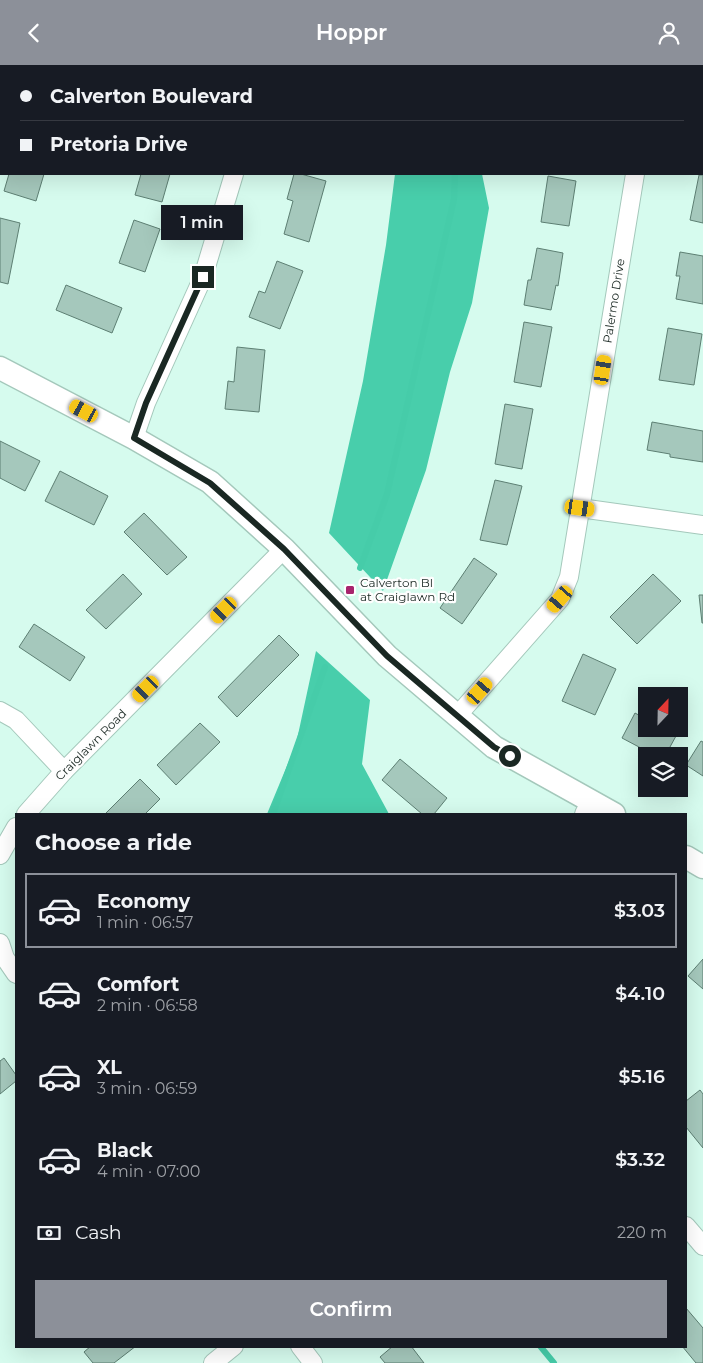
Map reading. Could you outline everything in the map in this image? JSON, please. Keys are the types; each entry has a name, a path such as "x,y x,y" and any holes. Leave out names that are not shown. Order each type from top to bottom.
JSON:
{"street":[{"path":"134,438 146,403 203,277 234,175"},
{"name":"Palermo Drive","path":"457,716 560,599 569,577 635,175"},
{"path":"0,368 134,438 210,483 284,549 387,656 494,747 587,807 610,813"},
{"path":"580,508 703,525"},
{"name":"Craiglawn Road","path":"27,813 64,771 284,549"},
{"path":"0,711 16,720 64,771"},
{"path":"0,855 15,829"},
{"path":"687,858 703,867"},
{"path":"0,943 5,958 15,973"},
{"path":"687,1227 703,1247"},
{"path":"213,1363 232,1348"},
{"path":"302,1348 313,1363"}],"green space":[{"path":"395,175 482,175 489,208 472,303 450,372 426,470 383,591 329,533 363,381 386,245"},
{"path":"316,651 370,700 362,764 388,813 267,813 296,744"}],"building":[{"path":"9,175 44,175 36,201 4,191"},
{"path":"141,175 170,175 162,202 135,195"},
{"path":"294,175 305,175 326,181 309,242 284,234 293,201 287,199"},
{"path":"699,175 703,175 703,223 690,220"},
{"path":"548,176 576,181 569,226 541,222"},
{"path":"0,218 20,223 8,284 0,282"},
{"path":"134,220 160,229 145,272 119,263"},
{"path":"537,248 563,253 558,286 556,285 551,310 524,305 528,280 531,280"},
{"path":"680,252 703,256 703,304 676,299 680,276 676,276"},
{"path":"277,261 303,271 280,329 249,317 259,291 265,293"},
{"path":"66,285 122,308 112,333 56,310"},
{"path":"524,322 552,327 541,387 514,382"},
{"path":"668,328 702,334 694,385 659,380"},
{"path":"237,347 265,350 259,412 225,409 228,381 234,382"},
{"path":"505,404 533,409 522,469 495,464"},
{"path":"652,422 703,431 703,462 670,457 670,454 647,450"},
{"path":"0,441 40,461 25,491 0,478"},
{"path":"60,471 108,496 94,525 45,501"},
{"path":"495,480 522,486 507,545 480,540"},
{"path":"144,513 187,557 167,575 124,532"},
{"path":"474,558 497,574 462,624 440,608"},
{"path":"123,574 142,594 106,629 86,610"},
{"path":"653,574 681,601 637,644 610,617"},
{"path":"699,595 703,595 703,623 702,623"},
{"path":"34,624 85,657 70,681 19,647"},
{"path":"279,635 299,655 237,717 218,697"},
{"path":"583,654 616,669 595,715 562,701"},
{"path":"635,713 638,715 638,737 675,737 670,747 639,747 622,738"},
{"path":"200,723 220,742 176,785 157,765"},
{"path":"701,741 703,742 703,776 688,766 688,762"},
{"path":"400,759 447,798 435,813 421,813 382,780"},
{"path":"140,779 160,799 146,813 106,813"},
{"path":"703,959 703,989 688,976"},
{"path":"4,1058 15,1074 15,1082 0,1094 0,1061"},
{"path":"700,1090 703,1094 703,1148 687,1128 687,1100"},
{"path":"687,1309 703,1328 703,1363 696,1363 684,1348 687,1348"},
{"path":"89,1348 133,1348 114,1363 93,1363 84,1352"},
{"path":"391,1348 413,1348 424,1363 385,1363 380,1357"}],"waterway":[{"path":"360,568 387,494 454,199 455,175"},
{"path":"273,813 325,667"},
{"path":"542,1348 554,1363"}],"place":[{"name":"Calverton Bl at Craiglawn Rd","path":"350,590"}],"route":[{"path":"203,277 146,403 134,438 210,483 284,549 387,656 494,747 510,756"}]}
